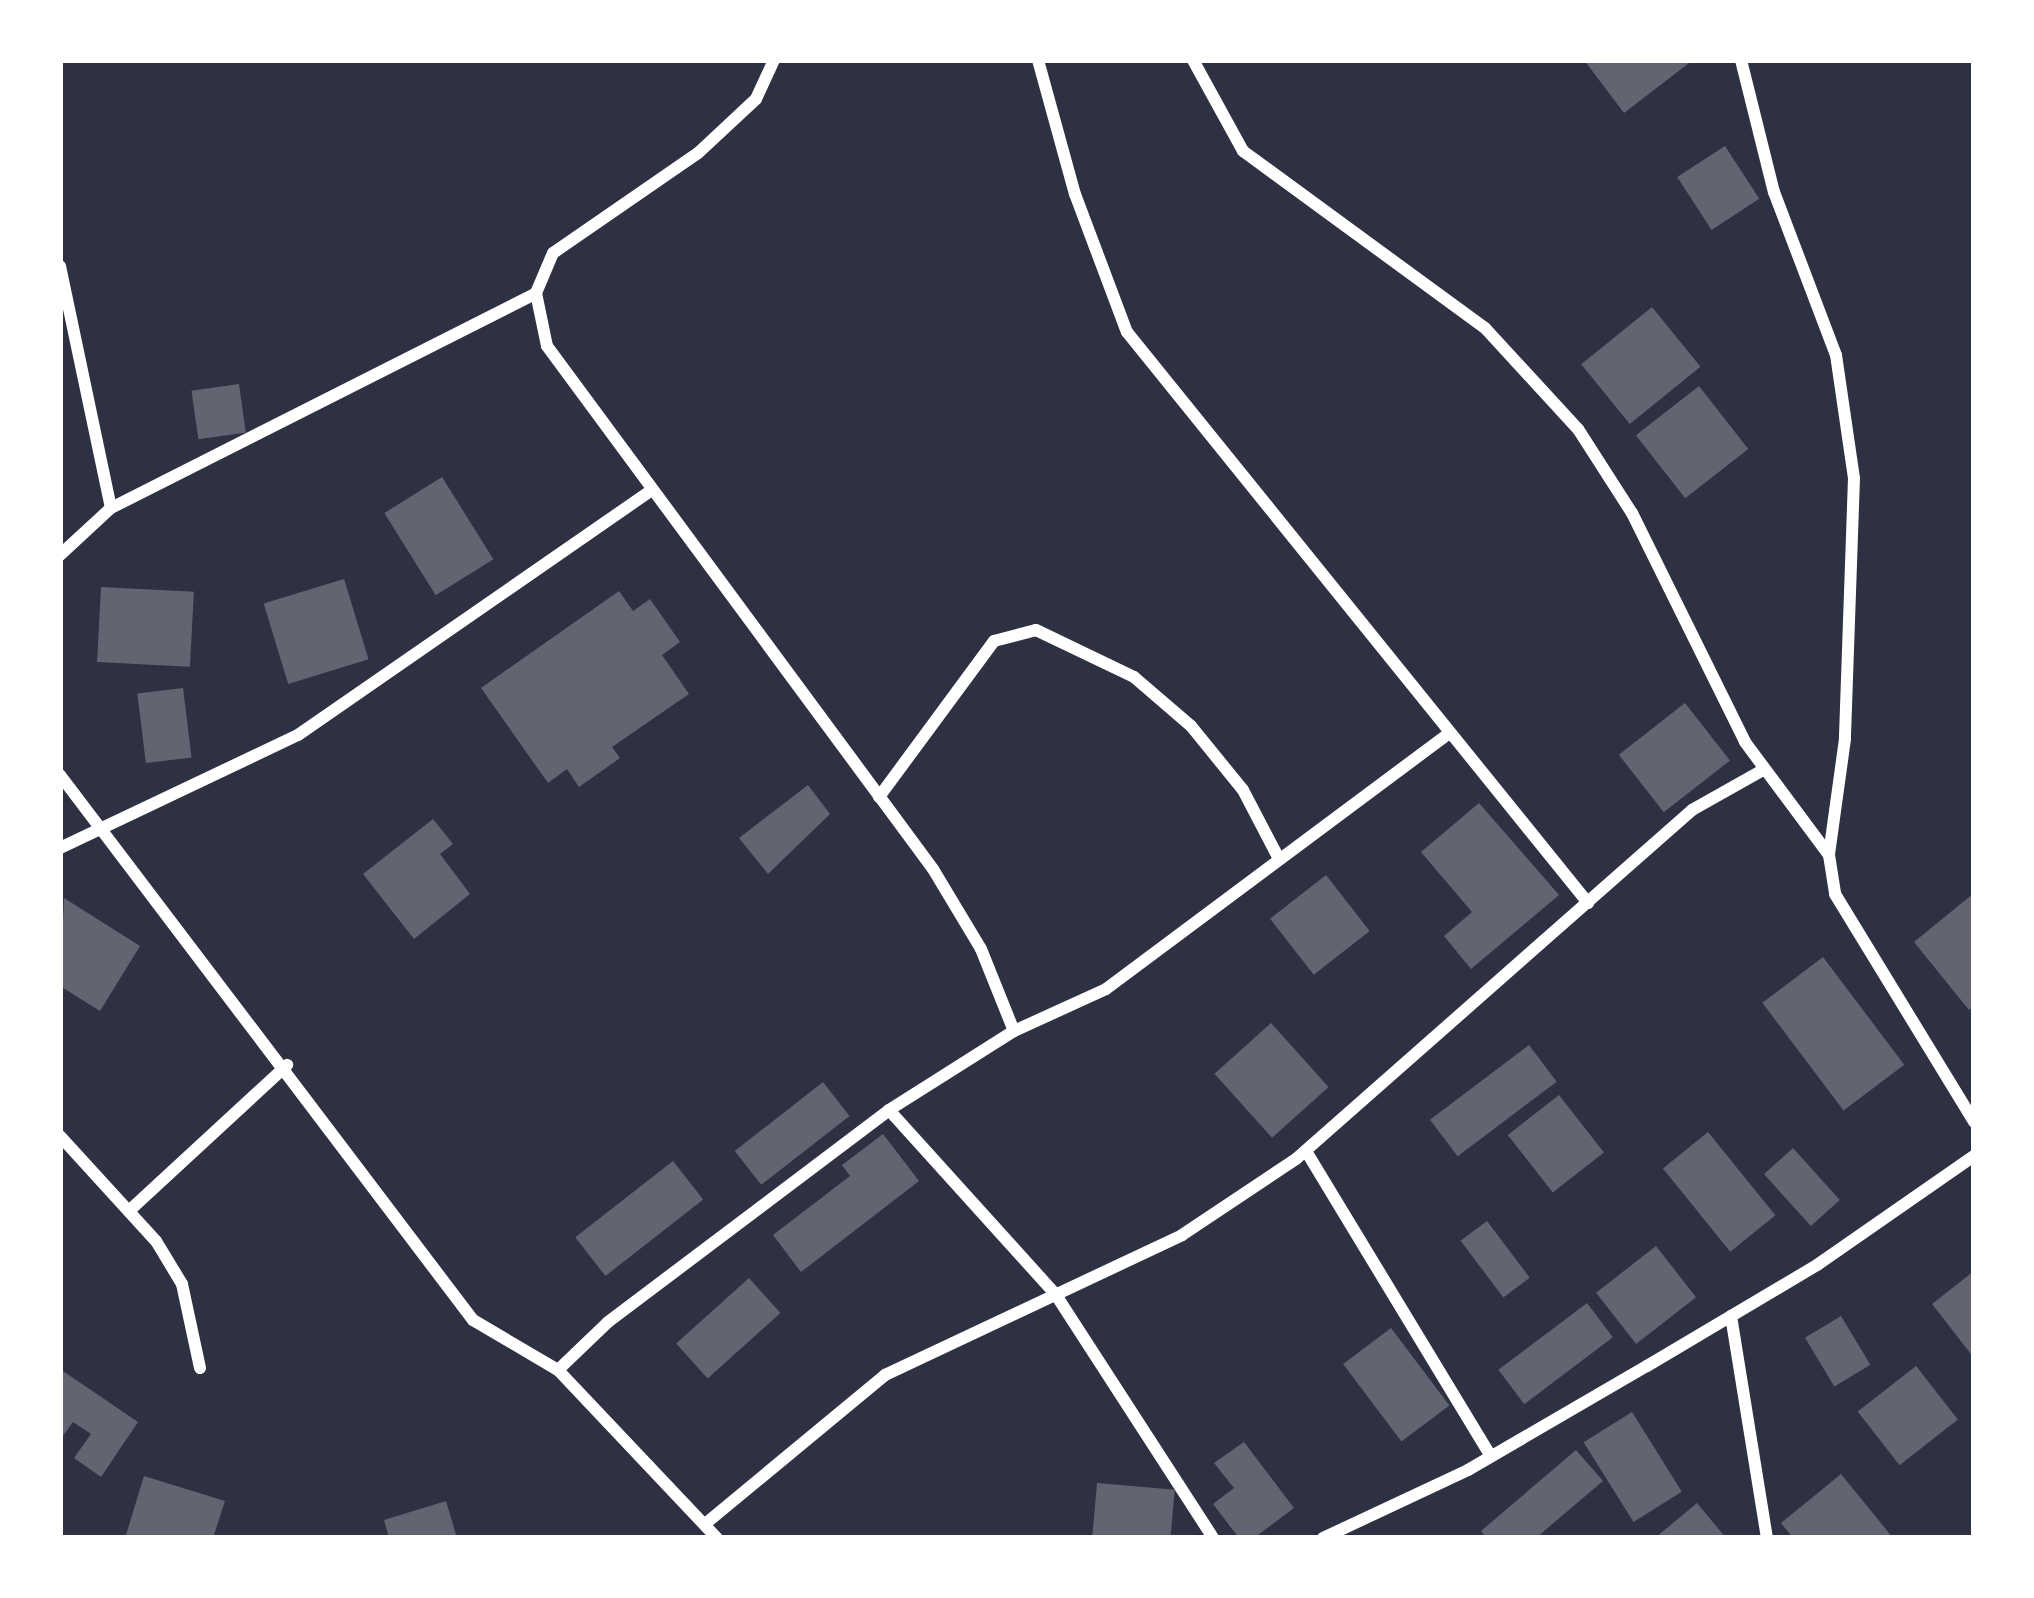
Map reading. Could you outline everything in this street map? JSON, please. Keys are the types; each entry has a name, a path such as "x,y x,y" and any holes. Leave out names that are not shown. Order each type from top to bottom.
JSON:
{"street":[{"path":"774,60 756,99 698,153 553,253 536,293 548,346 879,797 981,950 1014,1031"},
{"path":"1039,60 1075,194 1126,332 1588,903"},
{"path":"1192,60 1243,152 1485,328 1578,429 1632,513 1762,770 1829,855"},
{"path":"1741,60 1774,192 1836,355 1854,478 1845,739 1829,855 1835,894 1974,1122"},
{"path":"60,266 111,508"},
{"path":"60,555 111,508 536,293"},
{"path":"60,848 215,780 378,686 652,490"},
{"path":"879,797 994,641 1036,630 1133,677 1191,726 1243,790 1278,857"},
{"path":"558,1370 608,1322 889,1110 1014,1031 1106,989 1449,733"},
{"path":"705,1524 885,1375 1182,1235 1306,1151 1692,810 1762,770"},
{"path":"60,775 287,1065 473,1320 558,1370 717,1538"},
{"path":"130,1210 287,1065"},
{"path":"889,1110 1056,1295 1213,1538"},
{"path":"60,1136 130,1210 182,1284 200,1368"},
{"path":"1306,1151 1491,1456"},
{"path":"1323,1538 1491,1456 1731,1316 1974,1156"},
{"path":"1731,1316 1767,1538"}],"building":[{"path":"1584,60 1693,60 1624,113"},
{"path":"1725,146 1759,199 1712,230 1677,177"},
{"path":"1652,307 1700,367 1630,424 1581,364"},
{"path":"239,384 246,433 198,439 191,391"},
{"path":"1699,386 1748,449 1685,498 1636,435"},
{"path":"442,477 493,559 436,595 384,513"},
{"path":"344,579 369,659 288,684 264,604"},
{"path":"101,587 194,592 190,667 97,662"},
{"path":"619,591 633,611 650,599 680,642 662,655 689,694 612,747 620,758 579,787 567,769 548,783 481,688"},
{"path":"183,688 192,757 146,763 137,694"},
{"path":"1685,703 1730,761 1664,812 1619,755"},
{"path":"808,785 830,814 768,874 739,838"},
{"path":"1479,803 1559,895 1471,969 1444,936 1472,912 1421,852"},
{"path":"433,819 453,844 440,854 470,894 414,939 363,874"},
{"path":"1326,875 1370,931 1314,975 1270,919"},
{"path":"1974,893 1974,1006 1969,1010 1914,942"},
{"path":"64,898 140,946 100,1011 60,986"},
{"path":"1823,957 1904,1065 1844,1111 1762,1003"},
{"path":"1271,1023 1329,1087 1272,1138 1215,1074"},
{"path":"1529,1045 1557,1082 1458,1156 1430,1120"},
{"path":"823,1082 849,1116 761,1185 735,1151"},
{"path":"1559,1095 1604,1153 1553,1193 1508,1135"},
{"path":"1708,1132 1775,1215 1730,1252 1663,1169"},
{"path":"883,1134 919,1181 801,1272 773,1235 850,1176 842,1165"},
{"path":"1793,1148 1840,1200 1811,1226 1764,1174"},
{"path":"673,1161 703,1200 605,1276 575,1237"},
{"path":"1487,1221 1530,1278 1503,1298 1461,1241"},
{"path":"1656,1246 1696,1297 1636,1344 1596,1293"},
{"path":"1974,1271 1974,1358 1932,1304"},
{"path":"749,1278 780,1313 708,1379 676,1344"},
{"path":"1587,1303 1613,1337 1524,1404 1498,1370"},
{"path":"1841,1316 1870,1365 1834,1386 1805,1338"},
{"path":"1391,1328 1449,1405 1401,1442 1343,1364"},
{"path":"1916,1366 1958,1420 1900,1465 1858,1412"},
{"path":"60,1369 138,1422 101,1477 74,1458 91,1434 73,1422 60,1440"},
{"path":"1632,1412 1682,1492 1633,1522 1584,1442"},
{"path":"1244,1442 1294,1508 1254,1538 1239,1538 1213,1504 1234,1488 1214,1463"},
{"path":"1576,1450 1603,1481 1536,1538 1486,1538 1481,1531"},
{"path":"1841,1474 1893,1538 1793,1538 1781,1523"},
{"path":"144,1476 225,1501 213,1538 125,1538"},
{"path":"1097,1483 1175,1490 1170,1538 1092,1538"},
{"path":"446,1501 457,1538 389,1538 384,1520"},
{"path":"1697,1503 1726,1538 1655,1538"}]}
